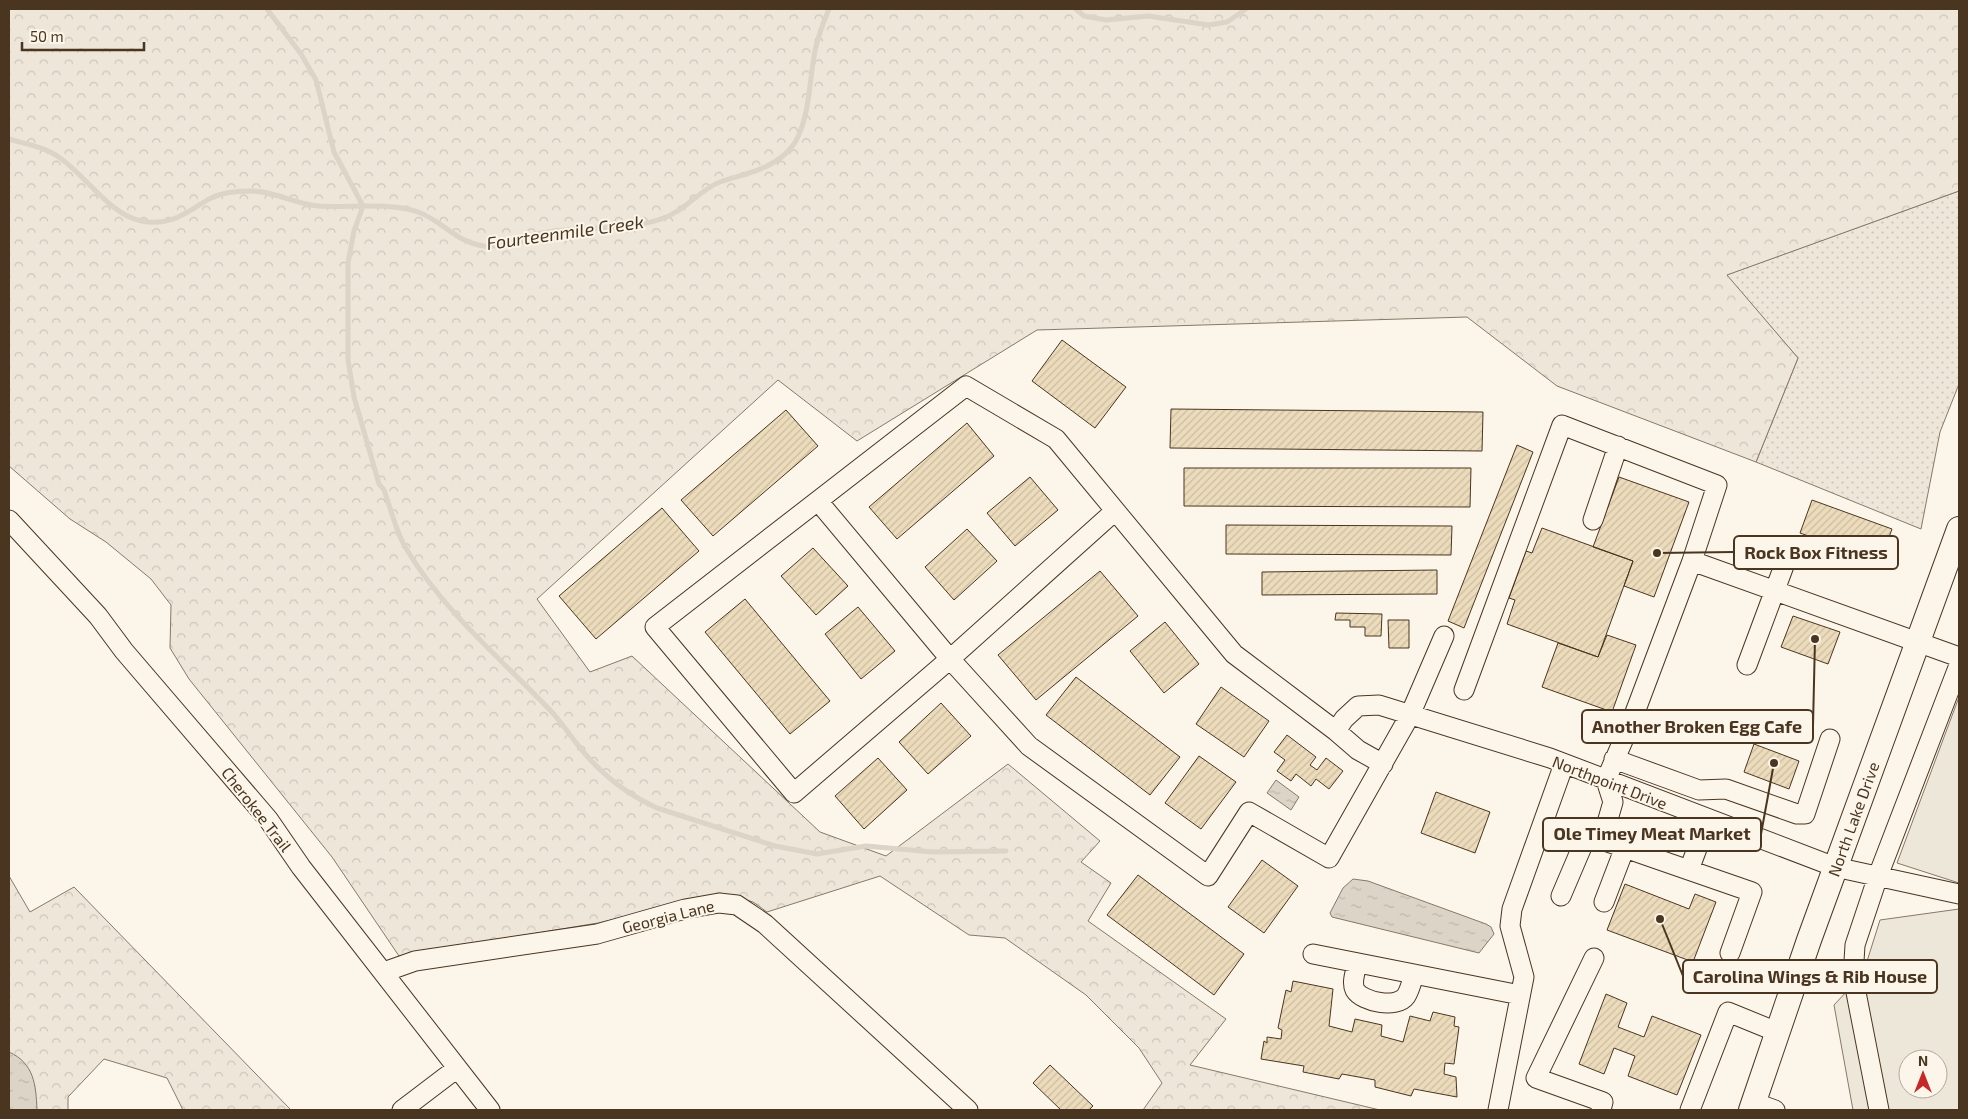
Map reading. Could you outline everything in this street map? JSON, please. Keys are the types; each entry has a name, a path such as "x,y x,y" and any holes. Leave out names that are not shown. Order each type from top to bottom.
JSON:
{"main road":[{"name":"North Lake Drive","path":"1760,1108 1777,1032 1959,529"}],"street":[{"path":"1115,511 950,660 794,793 655,628 966,386 1056,439 1234,654 1336,731 1358,750 1383,764"},
{"path":"1464,690 1562,425 1717,485 1692,561 1637,706 1606,780 1613,802 1602,840"},
{"path":"1592,520 1618,446"},
{"path":"818,501 950,660 1029,746 1208,876 1249,812 1329,858 1410,716 1444,636"},
{"name":"Cherokee Trail","path":"9,520 98,616 124,650 268,819 301,867 384,972 456,1069 490,1110"},
{"path":"1747,665 1788,555"},
{"path":"1692,561 1959,656"},
{"path":"1873,1109 1853,977 1855,945 1878,876 1959,665"},
{"name":"Northpoint Drive","path":"1336,731 1344,719 1358,706 1379,705 1564,764 1836,867 1959,894"},
{"path":"1614,759 1699,790 1726,788 1796,814 1805,814 1830,739"},
{"path":"1498,1110 1524,977 1510,926 1512,909 1564,764"},
{"path":"1689,870 1708,819"},
{"path":"1561,896 1587,835 1625,847 1752,892 1730,953"},
{"path":"1604,902 1625,847"},
{"name":"Georgia Lane","path":"384,972 415,962 596,934 685,908 719,903 738,905 765,924 968,1110"},
{"path":"1313,954 1520,995"},
{"path":"1594,958 1536,1078 1602,1106"},
{"path":"1357,963 1353,983 1356,990 1367,999 1392,1003 1399,1001 1405,997 1414,974"},
{"path":"1690,1110 1728,1012 1777,1032"},
{"path":"402,1110 456,1069"}],"green space":[{"path":"9,9 1959,9 1959,191 1727,275 1798,358 1756,462 1557,386 1467,317 1037,330 857,441 778,380 537,599 590,672 632,656 820,832 886,856 1008,764 1100,841 1081,862 1111,883 1088,921 1226,1019 1190,1065 1380,1110 1143,1110 1162,1083 1139,1048 1086,995 1005,938 969,935 880,876 767,912 753,902 733,896 686,902 598,923 399,956 332,857 189,679 170,648 171,605 151,579 106,542 70,519 9,466"},
{"path":"1959,191 1959,384 1940,432 1921,529 1756,462 1798,358 1726,275"},
{"path":"9,876 30,912 74,887 291,1110 183,1110 167,1078 104,1059 68,1097 68,1110 9,1110"}],"shaded area":[{"path":"1959,697 1959,883 1897,863"},
{"path":"1959,909 1959,1110 1853,1110 1834,1005 1863,974 1880,920"}],"water":[{"path":"1276,780 1299,797 1291,810 1267,793"},
{"path":"1353,879 1368,881 1486,924 1491,927 1494,934 1479,953 1332,917 1330,913 1343,888"},
{"path":"9,1052 24,1062 29,1069 36,1092 37,1110 9,1110"}],"building":[{"path":"1062,340 1126,387 1095,428 1032,381"},
{"path":"1171,409 1483,412 1482,451 1170,448"},
{"path":"786,410 818,446 713,536 681,500"},
{"path":"967,423 994,456 897,539 869,507"},
{"path":"1517,445 1533,452 1464,628 1448,621"},
{"path":"1184,468 1471,468 1470,507 1184,506"},
{"path":"1030,477 1058,510 1015,546 987,513"},
{"path":"1619,477 1689,502 1654,597 1624,586 1633,561 1593,547"},
{"path":"1812,500 1892,529 1880,562 1800,533"},
{"path":"662,508 699,551 596,639 559,596"},
{"path":"1226,525 1452,526 1451,555 1226,554"},
{"path":"1542,528 1633,561 1598,657 1507,624 1515,600 1509,598 1526,551 1532,553"},
{"path":"967,529 997,561 954,600 925,567"},
{"path":"813,548 848,586 816,615 781,576"},
{"path":"1437,570 1437,594 1262,595 1262,572"},
{"path":"1100,571 1138,616 1036,700 998,655"},
{"path":"745,599 830,701 790,734 705,632"},
{"path":"858,607 895,651 861,679 825,634"},
{"path":"1336,613 1382,614 1381,636 1365,636 1365,627 1350,627 1350,620 1335,620"},
{"path":"1793,616 1840,632 1828,664 1781,647"},
{"path":"1388,620 1409,620 1409,648 1389,648"},
{"path":"1165,622 1199,664 1164,693 1130,651"},
{"path":"1607,635 1636,645 1612,712 1542,687 1558,643 1598,657"},
{"path":"1076,677 1180,757 1150,795 1046,715"},
{"path":"1221,687 1269,721 1244,757 1196,724"},
{"path":"941,703 971,736 928,774 899,742"},
{"path":"1287,735 1316,757 1310,765 1317,770 1326,758 1343,771 1329,789 1316,779 1311,786 1296,774 1291,781 1277,771 1285,760 1274,752"},
{"path":"1754,744 1799,761 1789,789 1744,772"},
{"path":"1199,756 1236,782 1201,829 1165,803"},
{"path":"878,758 907,790 864,829 835,796"},
{"path":"1436,792 1490,812 1475,853 1421,833"},
{"path":"1262,860 1298,886 1264,933 1228,907"},
{"path":"1138,875 1244,954 1214,995 1107,915"},
{"path":"1625,884 1689,909 1695,894 1716,902 1693,962 1607,930"},
{"path":"1293,981 1333,989 1329,1026 1352,1032 1355,1019 1382,1025 1381,1036 1403,1042 1410,1016 1430,1021 1433,1012 1455,1017 1454,1026 1459,1027 1454,1064 1445,1063 1444,1074 1456,1077 1457,1097 1414,1089 1411,1096 1375,1087 1375,1080 1342,1074 1339,1079 1303,1072 1304,1066 1261,1059 1264,1041 1267,1043 1267,1037 1281,1039 1282,1030 1278,1028 1286,990 1291,992"},
{"path":"1606,994 1627,1003 1618,1027 1644,1037 1652,1016 1701,1035 1677,1095 1628,1076 1635,1056 1614,1048 1604,1074 1579,1064"},
{"path":"1050,1065 1093,1106 1089,1110 1061,1110 1033,1083"}],"waterway":[{"path":"267,9 301,54 316,80 334,152 363,206 354,231 348,263 348,360 354,397 379,484 384,490 397,529 407,550 421,572 455,613 554,714 602,772 628,792 657,808 775,846 817,854 866,846 933,852 1006,851"},
{"name":"Fourteenmile Creek","path":"9,139 35,146 54,154 70,166 109,204 131,218 142,221 162,222 171,220 216,196 230,192 250,191 268,193 318,206 383,206 408,209 427,216 465,240 484,246 506,244 542,233 572,229 632,226 669,216 712,186 767,166 791,148 802,127 808,101 816,45 829,9"},
{"name":"Fourteenmile Creek","path":"1076,9 1084,16 1106,20 1148,16 1209,25 1227,22 1246,9"}],"place":[{"name":"Rock Box Fitness","path":"1657,553"},
{"name":"Another Broken Egg Cafe","path":"1815,639"},
{"name":"Ole Timey Meat Market","path":"1774,763"},
{"name":"Carolina Wings & Rib House","path":"1660,919"}]}
